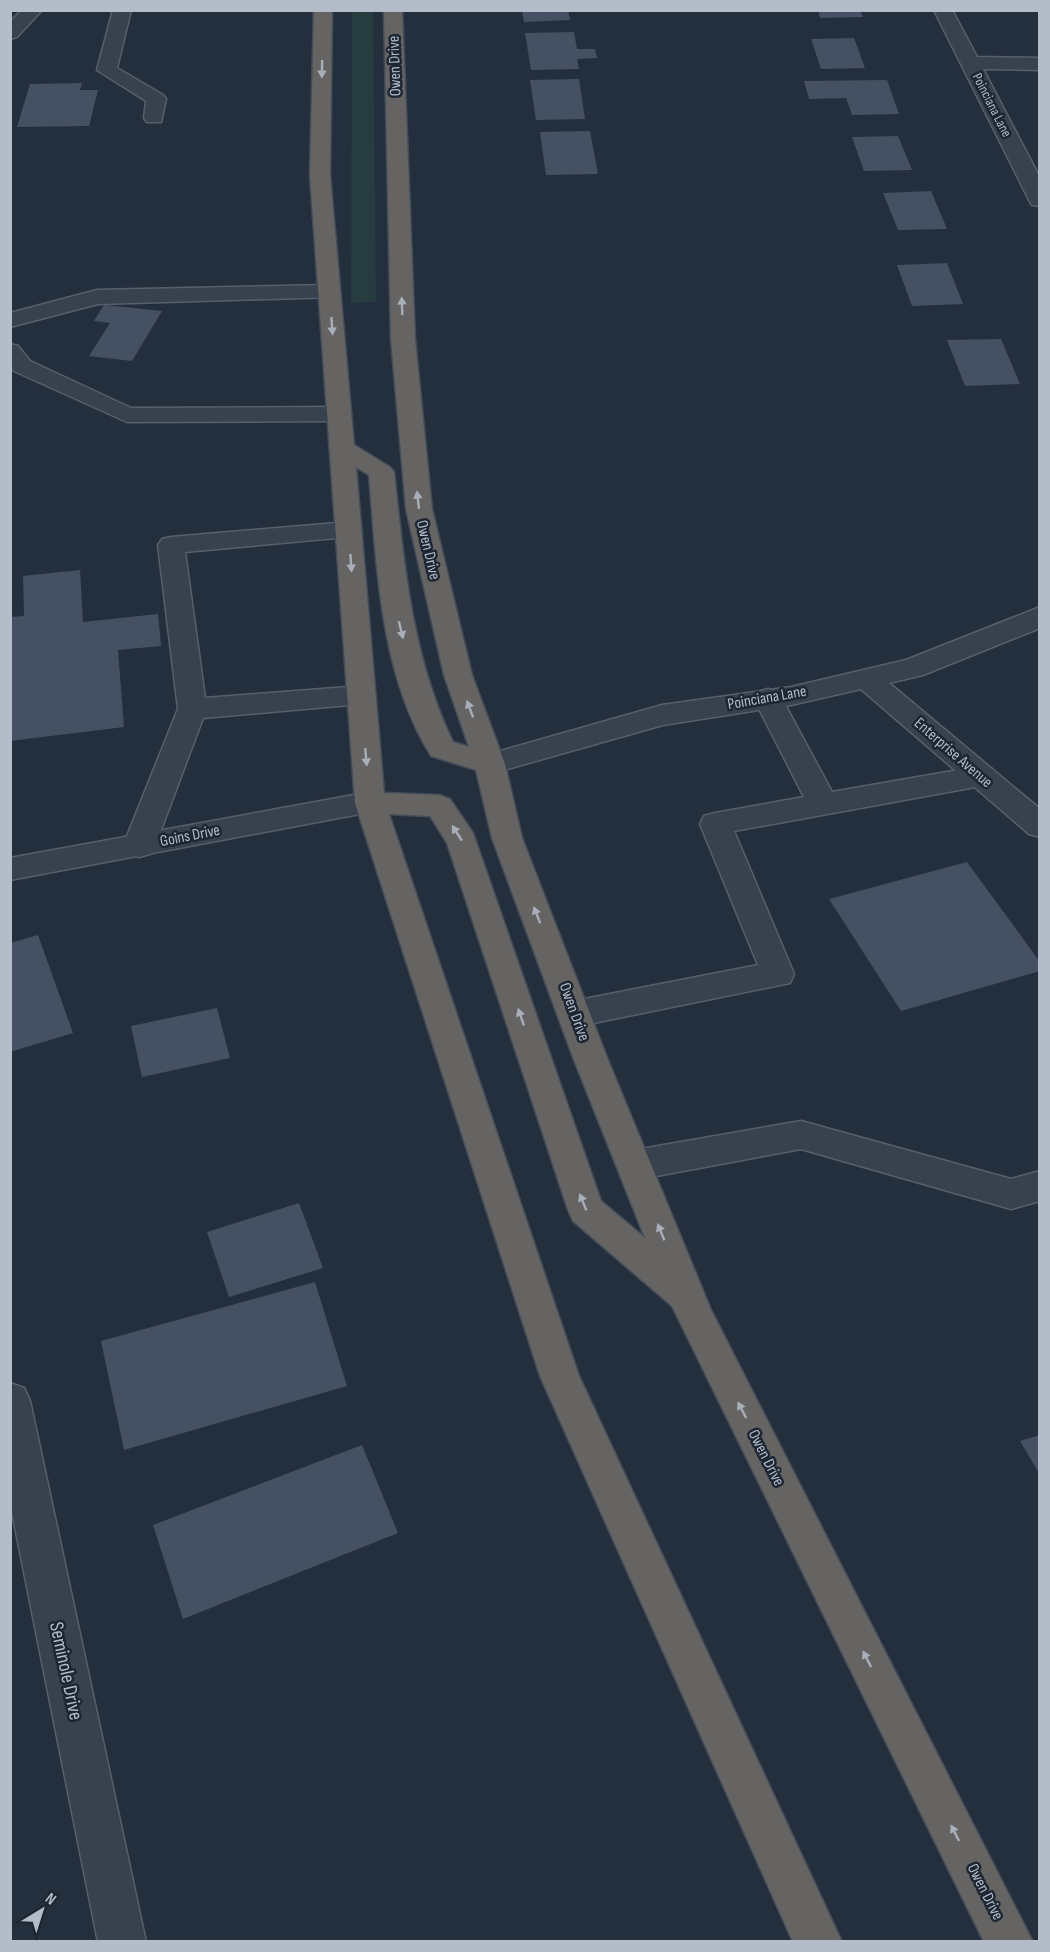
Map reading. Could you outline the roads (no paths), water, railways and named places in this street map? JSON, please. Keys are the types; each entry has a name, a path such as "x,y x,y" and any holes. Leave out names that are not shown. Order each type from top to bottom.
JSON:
{"highway":[{"path":"323,10 320,174 370,803 560,1376 818,1941"},
{"name":"Owen Drive","path":"393,10 403,339 419,510 458,675 489,764 507,838 574,1014 687,1297 1010,1941"},
{"path":"342,448 381,472 396,608 423,714 441,749 489,764"},
{"path":"370,803 439,806 462,841 586,1210 687,1297"}],"street":[{"path":"10,33 33,10"},
{"path":"122,10 106,70 156,99 154,118"},
{"name":"Poinciana Lane","path":"943,10 1040,200"},
{"path":"970,63 1040,64"},
{"path":"10,320 97,297 329,292"},
{"path":"10,351 22,366 127,415 339,414"},
{"path":"139,846 192,709 171,545 349,530"},
{"name":"Poinciana Lane","path":"489,764 662,715 768,699 913,668 1037,621"},
{"name":"Enterprise Avenue","path":"867,679 1040,826"},
{"path":"192,709 362,695"},
{"path":"768,699 823,804"},
{"path":"574,1014 778,974 715,824 981,776"},
{"name":"Goins Drive","path":"10,869 370,803"},
{"path":"634,1165 801,1135 1011,1194 1040,1186"},
{"name":"Seminole Drive","path":"10,1401 122,1941"}]}
